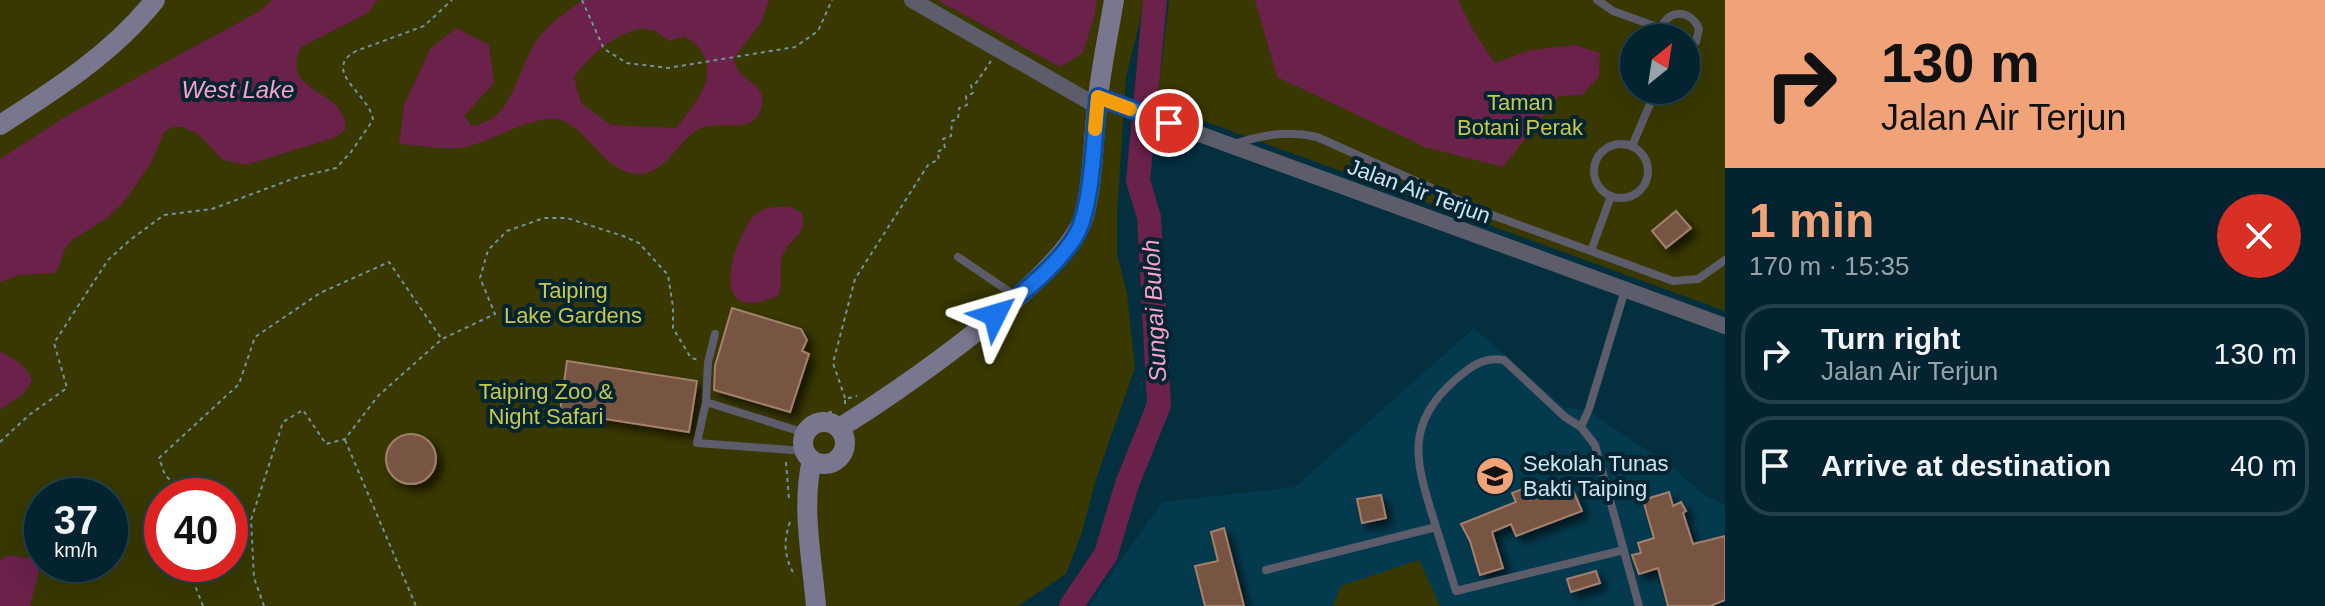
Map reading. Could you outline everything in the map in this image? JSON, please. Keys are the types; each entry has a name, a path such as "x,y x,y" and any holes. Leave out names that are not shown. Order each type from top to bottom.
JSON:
{"street":[{"path":"0,125 50,93 107,49 155,0"},
{"name":"Jalan Air Terjun","path":"912,0 998,50 1098,102 1119,105 1725,326"},
{"path":"839,428 890,397 1017,297 1061,255 1076,236 1084,216 1114,0"},
{"path":"807,448 818,463 832,463 842,454 845,441 839,428 828,422 809,427 807,448 807,508 816,606"}],"lane":[{"path":"1597,0 1641,24"},
{"path":"1664,24 1667,17 1673,14 1686,14 1696,24"},
{"path":"1632,146 1650,104"},
{"path":"1230,146 1279,133 1317,137 1492,215 1673,281 1698,279 1725,260"},
{"path":"1615,144 1632,146 1645,159 1648,168 1644,186 1629,197 1611,196 1597,185 1593,168 1595,160 1607,147 1615,144"},
{"path":"1591,251 1611,196"},
{"path":"958,257 1017,297"},
{"path":"1581,427 1625,290"},
{"path":"715,334 697,443 807,448"},
{"path":"1624,550 1456,591 1419,471 1417,449 1425,414 1469,368 1494,358 1504,360 1565,417 1581,427 1595,445 1624,550 1639,606"},
{"path":"706,402 807,448"},
{"path":"1266,570 1436,527"}],"path":[{"path":"0,442 29,415 67,388 54,343 108,260 164,215 212,209 295,178 336,168 373,120 367,103 347,81 341,65 356,51 424,26 452,0"},
{"path":"582,0 604,49 627,63 668,68 795,47 818,31 832,0"},
{"path":"845,399 833,363 855,279 928,165 939,159 937,152 945,148 943,139 951,136 952,121 958,119 959,108 967,105 966,96 973,93 971,85 976,83 998,50"},
{"path":"264,606 254,578 251,520 283,422 303,410 326,444 345,439 378,396 442,339 495,314 480,278 488,250 507,231 544,218 567,218 639,243 668,275 673,328 691,358 700,360"},
{"path":"168,478 159,458 239,384 255,337 320,293 389,262 442,339"},
{"path":"345,439 416,606"},
{"path":"194,582 203,606"}],"shaded area":[{"name":"Sekolah Tunas Bakti Taiping","path":"1474,328 1565,408 1585,409 1671,466 1705,496 1725,505 1725,606 1089,606 1162,502 1295,487"}],"green space":[{"name":"Taiping Lake Gardens","path":"0,0 1145,0 1126,77 1117,214 1117,254 1127,294 1135,368 1066,574 1018,606 0,606"},
{"name":"Taman Botani Perak","path":"1169,0 1725,0 1725,311 1157,104"},
{"path":"1419,560 1440,606 1333,606 1341,586"}],"water":[{"name":"West Lake","path":"272,0 378,0 366,14 301,47 296,62 298,74 305,83 336,106 343,116 346,129 336,137 246,165 223,160 198,134 182,127 173,127 164,132 151,163 123,203 106,219 72,240 58,269 53,273 19,275 0,282 0,159 68,115 260,11"},
{"path":"583,0 769,0 761,23 734,58 738,69 761,93 761,109 756,118 742,125 714,125 697,130 661,166 646,173 631,173 618,168 573,127 548,119 460,148 399,144 404,105 430,49 456,28 489,45 494,83 464,116 472,126 487,122 507,103 540,36","holes":["640,28 655,31 669,41 685,36 698,47 705,58 707,70 701,93 676,128 611,125 581,103 574,77 612,41"]},
{"path":"937,0 1097,0 1083,53 1060,67"},
{"path":"1255,0 1458,0 1495,63 1531,50 1575,45 1600,53 1599,77 1582,95 1559,96 1503,167 1425,147 1277,77"},
{"path":"775,207 790,207 801,212 803,226 782,257 778,296 754,303 744,302 733,294 731,287 734,256 742,235 755,215"},
{"path":"0,351 24,367 32,381 24,393 0,410"},
{"path":"7,555 24,557 24,582 36,582 30,606 0,606 0,560"}],"building":[{"path":"1676,211 1691,228 1666,248 1652,231"},
{"path":"732,308 801,329 807,340 802,351 809,354 790,412 714,390 715,366"},
{"path":"567,361 697,381 689,432 560,412"},
{"path":"411,434 429,441 436,459 429,477 411,484 393,477 386,459 393,441"},
{"path":"1525,488 1530,500 1560,488 1563,494 1573,490 1582,511 1516,536 1511,524 1492,532 1503,568 1480,575 1470,541 1461,524 1516,502 1512,493"},
{"path":"1669,492 1673,506 1681,502 1686,511 1683,513 1693,544 1725,536 1725,600 1710,606 1668,606 1658,568 1639,574 1632,555 1641,553 1638,543 1654,538 1643,500"},
{"path":"1381,495 1386,518 1362,523 1357,499"},
{"path":"1224,528 1244,606 1205,606 1195,566 1218,561 1211,532"},
{"path":"1596,571 1600,583 1571,592 1567,579"}],"waterway":[{"name":"Sungai Buloh","path":"1071,606 1106,554 1127,484 1159,405 1149,217 1138,181 1155,0"}],"slow traffic":[{"path":"1095,129 1098,97 1130,109"}],"place":[{"name":"Sekolah Tunas Bakti Taiping","path":"1495,476"}],"route":[{"path":"995,315 1061,255 1076,236 1084,216 1098,97 1169,123"}],"park label":[{"name":"Taiping Zoo & Night Safari","path":"546,404"}]}
